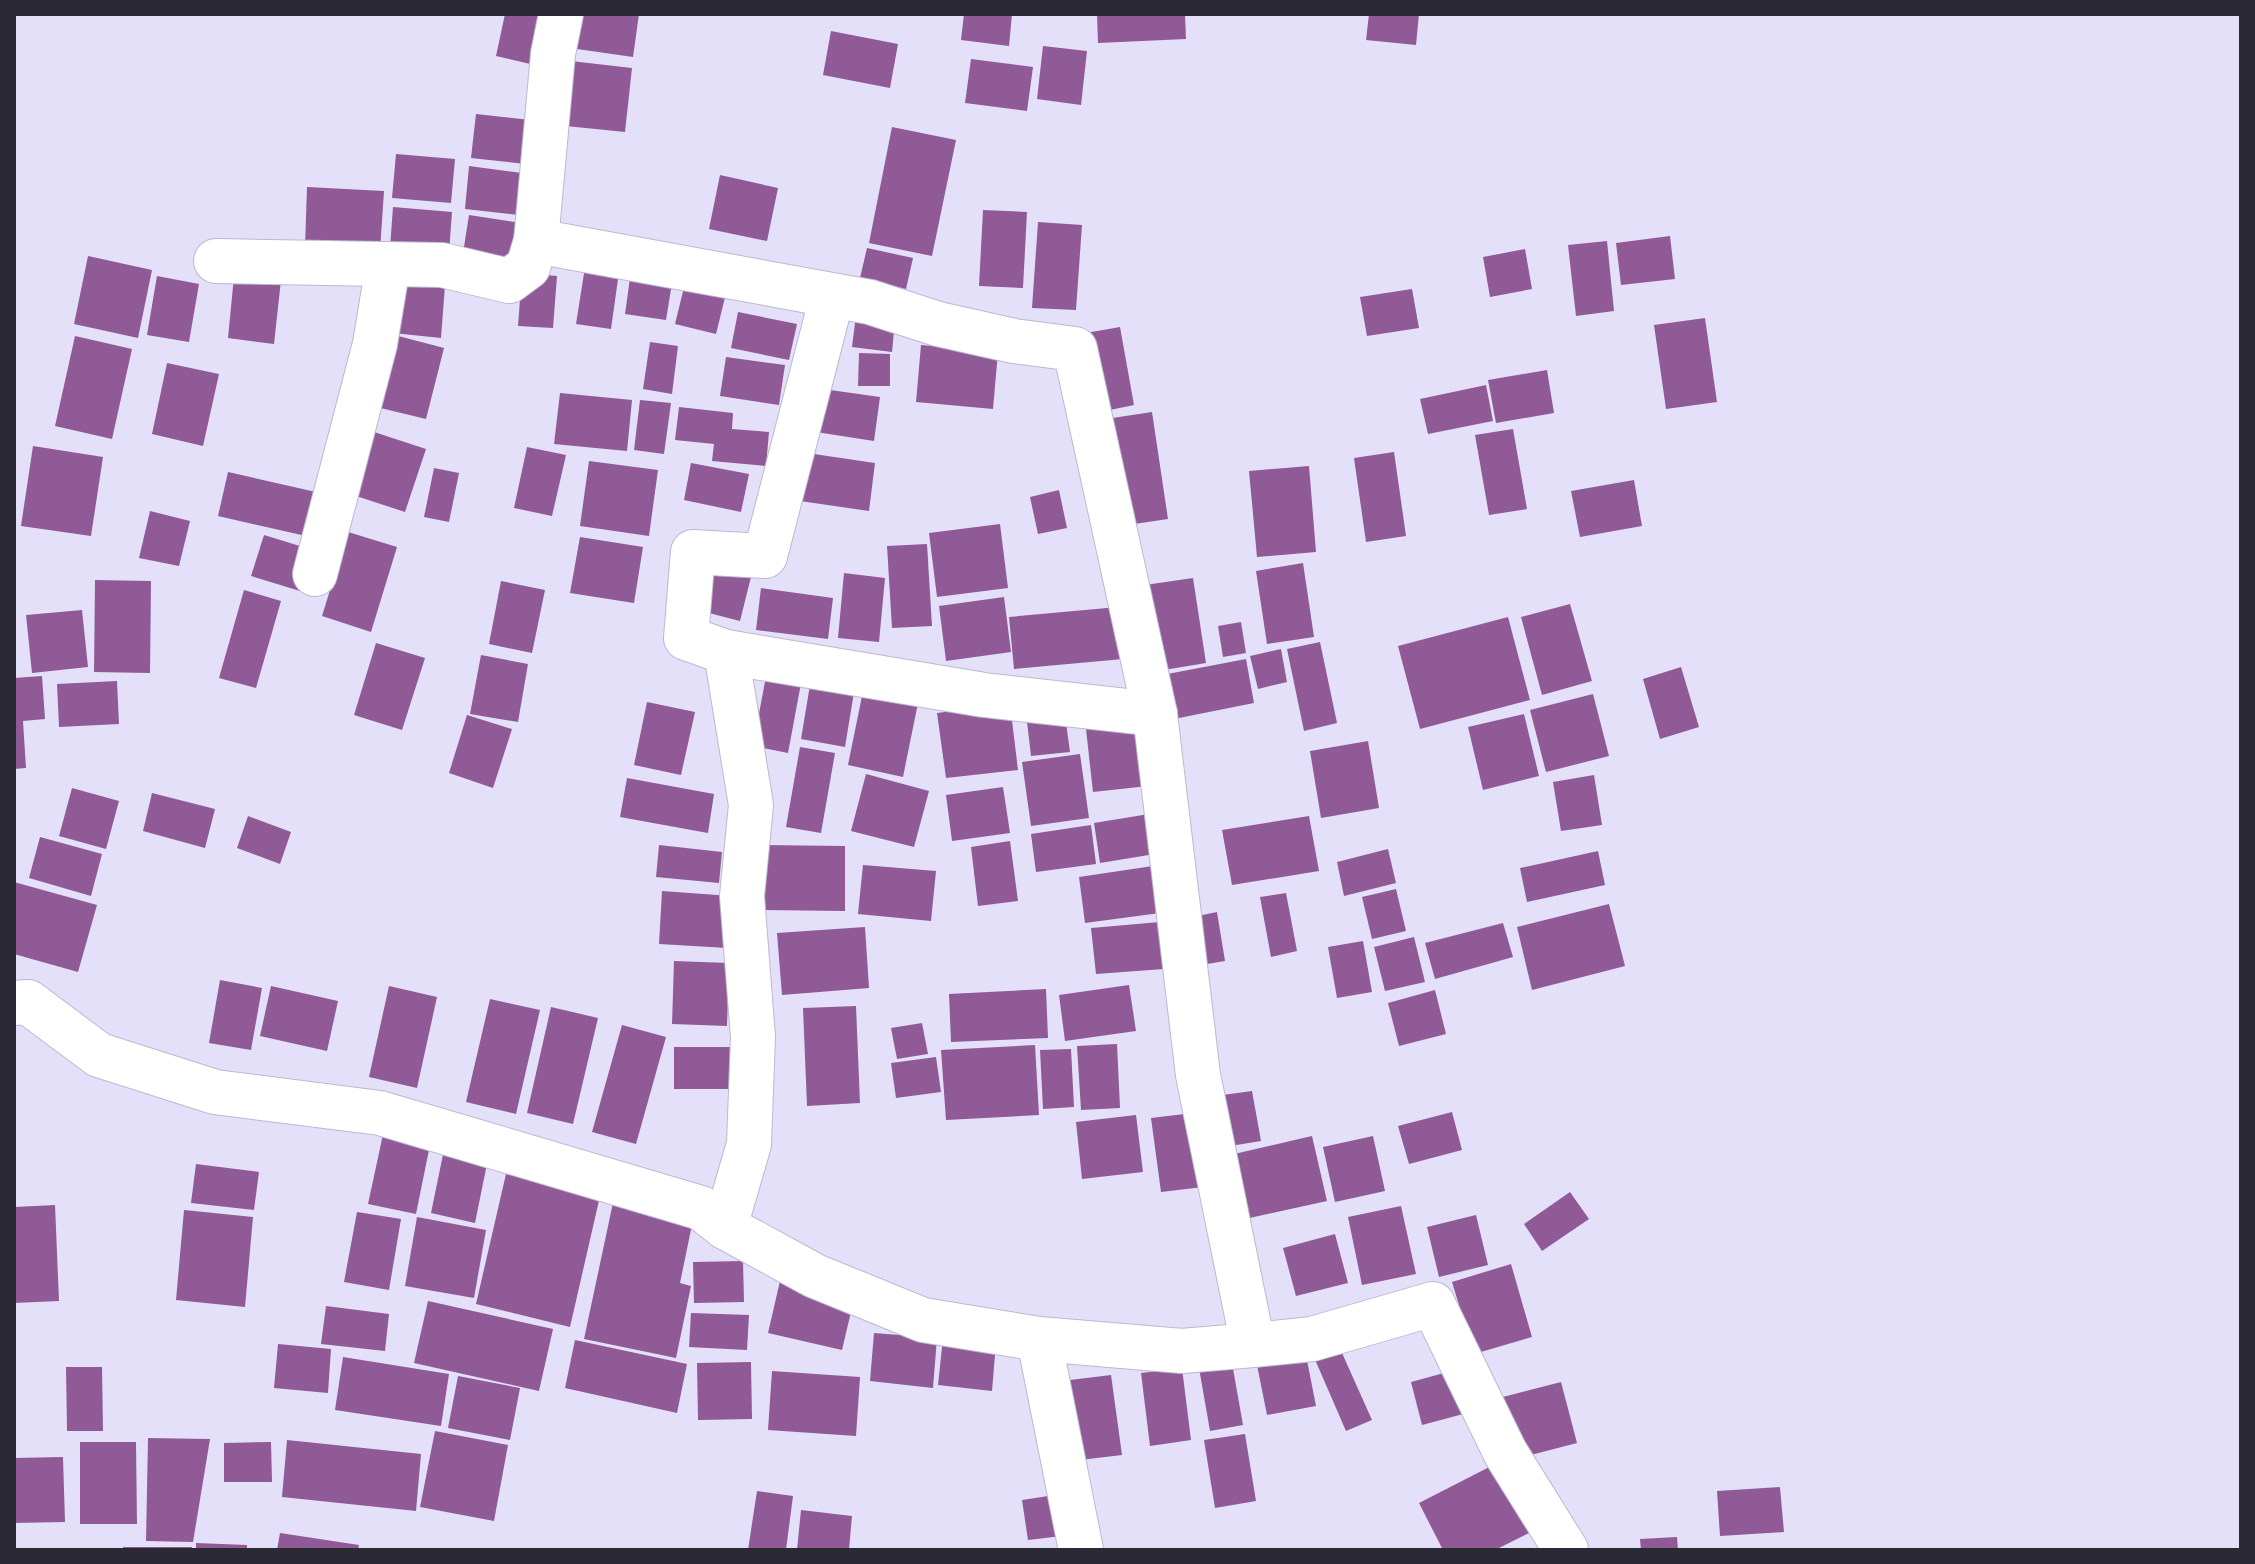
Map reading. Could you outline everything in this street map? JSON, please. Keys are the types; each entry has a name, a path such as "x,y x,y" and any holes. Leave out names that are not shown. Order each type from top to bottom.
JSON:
{"street":[{"path":"216,261 442,265 509,281 528,267 536,241 553,54 561,14"},
{"path":"536,241 870,302 938,324 1014,341 1075,349 1155,714 1167,788 1198,1075 1253,1345"},
{"path":"315,574 375,344 388,265"},
{"path":"832,297 765,556 693,552 686,638 726,652 984,695 1155,714"},
{"path":"725,1227 749,1144 753,1037 742,896 751,805 726,652"},
{"path":"14,1003 28,1002 99,1055 215,1092 380,1113 701,1208 725,1227 815,1276 923,1320 1039,1339 1182,1351 1312,1339 1433,1304 1505,1452 1566,1550"},
{"path":"1039,1339 1081,1550"}],"building":[{"path":"505,14 555,14 543,67 496,56"},
{"path":"582,14 639,14 633,57 577,49"},
{"path":"964,14 1012,14 1009,46 961,40"},
{"path":"1097,14 1185,14 1186,39 1098,43"},
{"path":"1369,14 1419,14 1416,45 1366,40"},
{"path":"831,31 898,44 890,88 823,75"},
{"path":"1043,46 1087,51 1081,105 1037,99"},
{"path":"971,59 1033,67 1027,111 965,103"},
{"path":"562,60 632,68 625,132 556,125"},
{"path":"476,114 530,120 525,164 471,158"},
{"path":"892,127 956,140 932,256 869,243"},
{"path":"396,154 455,159 451,203 392,198"},
{"path":"469,166 522,173 518,215 465,209"},
{"path":"720,175 778,188 767,241 709,229"},
{"path":"307,187 384,191 380,251 305,247"},
{"path":"393,207 452,212 449,253 390,248"},
{"path":"983,210 1027,212 1023,288 979,286"},
{"path":"469,215 522,223 515,273 461,266"},
{"path":"1038,222 1082,225 1076,310 1032,308"},
{"path":"1670,236 1675,279 1621,285 1616,243"},
{"path":"1607,241 1614,311 1576,316 1568,245"},
{"path":"867,248 913,258 906,289 860,278"},
{"path":"1525,249 1532,289 1490,297 1483,257"},
{"path":"88,256 152,270 138,338 74,324"},
{"path":"632,264 674,271 666,320 625,314"},
{"path":"235,266 282,271 274,344 228,338"},
{"path":"585,267 619,272 611,329 576,324"},
{"path":"399,268 446,272 441,338 393,333"},
{"path":"688,271 729,281 716,334 675,324"},
{"path":"522,273 557,276 553,328 518,326"},
{"path":"157,276 199,284 189,342 147,335"},
{"path":"1412,289 1419,328 1367,336 1360,297"},
{"path":"738,312 797,324 789,360 731,348"},
{"path":"856,315 895,320 892,352 852,347"},
{"path":"1705,318 1717,402 1666,409 1654,325"},
{"path":"1120,327 1134,405 1095,413 1080,334"},
{"path":"387,333 444,348 426,419 368,405"},
{"path":"75,336 132,349 112,439 55,426"},
{"path":"650,342 678,346 672,394 643,389"},
{"path":"921,345 998,352 993,409 916,402"},
{"path":"859,353 890,354 890,386 858,386"},
{"path":"726,357 785,365 779,405 720,396"},
{"path":"167,363 219,374 203,446 152,434"},
{"path":"1547,370 1554,413 1496,423 1488,380"},
{"path":"1486,385 1493,421 1428,434 1420,399"},
{"path":"823,389 880,397 874,441 816,432"},
{"path":"560,393 632,400 627,451 554,444"},
{"path":"640,400 671,403 664,454 634,450"},
{"path":"679,407 733,413 732,429 769,432 766,466 712,461 714,444 675,440"},
{"path":"1152,412 1168,519 1121,526 1106,419"},
{"path":"1513,429 1527,509 1489,515 1475,435"},
{"path":"371,431 426,449 405,512 350,494"},
{"path":"33,446 103,457 91,536 21,526"},
{"path":"527,447 566,455 552,516 514,508"},
{"path":"1394,452 1406,536 1366,542 1354,458"},
{"path":"807,453 875,463 869,511 800,501"},
{"path":"589,461 658,470 649,536 580,526"},
{"path":"691,463 749,474 741,512 684,500"},
{"path":"1309,466 1316,552 1257,557 1249,471"},
{"path":"434,468 459,473 449,522 424,517"},
{"path":"228,472 316,492 306,536 218,516"},
{"path":"1634,480 1642,526 1580,537 1571,491"},
{"path":"1059,490 1067,528 1038,534 1030,497"},
{"path":"150,511 190,521 179,566 139,558"},
{"path":"1000,524 1008,588 937,597 929,533"},
{"path":"348,532 397,547 371,632 322,616"},
{"path":"264,535 313,550 300,591 251,576"},
{"path":"580,537 643,547 634,603 570,593"},
{"path":"927,544 932,626 892,628 887,546"},
{"path":"718,560 753,569 740,621 705,612"},
{"path":"1303,563 1314,637 1267,644 1256,571"},
{"path":"844,573 885,578 879,642 838,638"},
{"path":"1193,578 1206,663 1158,671 1145,585"},
{"path":"95,580 151,581 150,673 94,672"},
{"path":"501,581 545,590 532,653 489,644"},
{"path":"761,588 833,598 828,639 756,630"},
{"path":"244,590 281,601 256,688 219,678"},
{"path":"1004,597 1011,652 946,661 939,606"},
{"path":"1570,604 1592,681 1542,695 1521,617"},
{"path":"1129,606 1134,658 1014,669 1009,617"},
{"path":"82,610 88,667 32,673 26,615"},
{"path":"1508,617 1530,700 1420,729 1398,646"},
{"path":"1241,622 1246,653 1223,657 1218,626"},
{"path":"1320,642 1337,723 1304,731 1287,649"},
{"path":"376,643 425,658 402,730 354,715"},
{"path":"1281,649 1287,682 1258,689 1250,656"},
{"path":"481,655 528,664 518,722 470,714"},
{"path":"1246,659 1254,703 1164,721 1157,676"},
{"path":"1681,667 1699,727 1660,739 1643,679"},
{"path":"767,671 802,678 788,753 753,746"},
{"path":"812,673 856,680 845,747 801,739"},
{"path":"42,676 45,719 23,721 26,768 14,769 14,678"},
{"path":"117,681 119,724 59,727 57,684"},
{"path":"863,691 918,703 903,777 848,765"},
{"path":"1593,694 1609,756 1546,772 1530,710"},
{"path":"647,702 695,712 681,775 634,765"},
{"path":"1010,704 1018,770 946,778 937,713"},
{"path":"1064,708 1070,752 1031,756 1026,713"},
{"path":"1524,714 1539,776 1483,790 1468,727"},
{"path":"467,715 512,729 493,788 449,773"},
{"path":"1151,722 1157,785 1093,792 1086,729"},
{"path":"1368,741 1379,808 1321,818 1310,751"},
{"path":"800,747 835,753 821,833 786,827"},
{"path":"1080,754 1089,818 1031,826 1022,762"},
{"path":"866,774 929,791 914,847 851,831"},
{"path":"1594,775 1602,825 1561,831 1553,782"},
{"path":"627,778 714,794 708,833 620,817"},
{"path":"1003,787 1010,833 952,841 946,795"},
{"path":"72,788 119,801 106,849 59,836"},
{"path":"152,793 215,809 205,848 143,831"},
{"path":"1155,813 1161,853 1100,863 1094,823"},
{"path":"248,816 291,832 280,864 237,848"},
{"path":"1309,816 1319,871 1232,885 1222,830"},
{"path":"1091,825 1096,864 1036,872 1031,834"},
{"path":"40,837 102,854 91,896 29,878"},
{"path":"1010,841 1018,901 978,906 971,847"},
{"path":"659,845 722,852 719,883 656,877"},
{"path":"761,845 845,846 845,911 761,910"},
{"path":"1388,849 1396,883 1344,896 1337,862"},
{"path":"1598,851 1605,885 1527,902 1520,868"},
{"path":"863,865 936,871 931,921 858,914"},
{"path":"1153,866 1160,913 1085,923 1079,877"},
{"path":"14,882 97,905 78,972 14,954"},
{"path":"1396,889 1406,931 1372,939 1362,897"},
{"path":"662,891 731,896 727,948 659,944"},
{"path":"1286,893 1297,951 1271,957 1260,897"},
{"path":"1609,904 1625,966 1532,990 1517,927"},
{"path":"1217,912 1225,961 1201,965 1193,917"},
{"path":"1160,922 1164,969 1096,974 1091,928"},
{"path":"1503,923 1513,957 1435,979 1425,943"},
{"path":"865,927 869,988 782,995 777,933"},
{"path":"1414,937 1425,982 1385,991 1374,947"},
{"path":"1363,941 1372,992 1337,998 1328,947"},
{"path":"674,961 729,963 727,1026 672,1024"},
{"path":"220,980 262,988 251,1050 209,1043"},
{"path":"1129,985 1136,1031 1065,1041 1059,995"},
{"path":"271,986 338,1001 327,1051 260,1036"},
{"path":"389,986 437,997 417,1088 369,1077"},
{"path":"1046,989 1048,1038 951,1042 949,994"},
{"path":"1435,990 1446,1034 1399,1046 1388,1003"},
{"path":"490,999 540,1010 516,1114 466,1102"},
{"path":"856,1006 860,1103 807,1106 803,1008"},
{"path":"551,1007 598,1018 573,1124 527,1113"},
{"path":"922,1023 928,1054 897,1059 891,1028"},
{"path":"622,1025 666,1037 636,1144 592,1132"},
{"path":"1117,1044 1120,1108 1081,1110 1077,1046"},
{"path":"1035,1045 1039,1115 946,1120 941,1050"},
{"path":"674,1047 730,1047 730,1089 674,1089"},
{"path":"1071,1049 1074,1107 1043,1109 1040,1050"},
{"path":"936,1057 941,1092 896,1098 891,1063"},
{"path":"1252,1091 1261,1141 1224,1147 1215,1096"},
{"path":"1452,1112 1462,1150 1409,1164 1398,1126"},
{"path":"1193,1113 1203,1187 1161,1192 1151,1118"},
{"path":"1136,1115 1143,1172 1082,1179 1076,1122"},
{"path":"385,1125 432,1135 416,1214 368,1204"},
{"path":"1312,1136 1327,1201 1245,1219 1230,1155"},
{"path":"1373,1136 1385,1191 1335,1202 1323,1147"},
{"path":"446,1140 490,1149 475,1223 431,1213"},
{"path":"509,1161 603,1183 570,1327 476,1304"},
{"path":"196,1164 259,1172 254,1210 191,1203"},
{"path":"1570,1192 1589,1219 1542,1251 1524,1224"},
{"path":"614,1198 694,1215 680,1283 691,1286 676,1358 584,1339"},
{"path":"55,1205 59,1301 14,1303 14,1207"},
{"path":"1401,1206 1416,1274 1362,1285 1348,1217"},
{"path":"184,1210 253,1217 245,1307 176,1300"},
{"path":"357,1212 401,1219 389,1290 344,1282"},
{"path":"1476,1215 1488,1265 1439,1277 1427,1227"},
{"path":"417,1217 486,1230 474,1298 405,1286"},
{"path":"1335,1234 1348,1283 1296,1296 1283,1248"},
{"path":"743,1261 744,1302 694,1303 693,1262"},
{"path":"1511,1264 1532,1337 1474,1354 1452,1282"},
{"path":"780,1281 854,1299 842,1350 768,1333"},
{"path":"428,1301 553,1329 539,1391 414,1363"},
{"path":"326,1306 389,1314 385,1351 321,1344"},
{"path":"691,1313 749,1315 747,1350 689,1347"},
{"path":"874,1333 937,1338 933,1388 870,1381"},
{"path":"943,1338 996,1343 992,1391 938,1385"},
{"path":"575,1340 687,1364 677,1413 565,1388"},
{"path":"278,1344 331,1349 328,1393 274,1388"},
{"path":"1338,1344 1372,1420 1346,1431 1313,1355"},
{"path":"1306,1355 1316,1406 1267,1415 1257,1365"},
{"path":"343,1357 449,1374 441,1426 335,1410"},
{"path":"751,1362 752,1419 698,1420 697,1363"},
{"path":"1232,1363 1243,1425 1210,1431 1199,1368"},
{"path":"66,1367 102,1367 103,1431 67,1431"},
{"path":"1182,1368 1191,1440 1150,1446 1141,1373"},
{"path":"1455,1370 1467,1413 1422,1425 1411,1382"},
{"path":"772,1371 860,1377 856,1436 768,1430"},
{"path":"1111,1375 1122,1455 1072,1461 1062,1381"},
{"path":"458,1376 520,1388 510,1440 448,1428"},
{"path":"1561,1382 1577,1443 1515,1459 1499,1398"},
{"path":"435,1431 508,1445 494,1521 420,1507"},
{"path":"1245,1434 1256,1501 1215,1508 1204,1440"},
{"path":"148,1438 210,1439 193,1542 146,1541"},
{"path":"287,1440 421,1454 416,1511 282,1497"},
{"path":"80,1442 136,1442 137,1524 80,1524"},
{"path":"271,1442 272,1482 224,1482 224,1443"},
{"path":"63,1457 65,1522 14,1523 14,1458"},
{"path":"1503,1460 1539,1528 1495,1550 1443,1550 1419,1503"},
{"path":"1780,1487 1784,1532 1720,1536 1717,1491"},
{"path":"757,1491 793,1496 786,1550 748,1550"},
{"path":"1055,1495 1062,1536 1028,1540 1022,1500"},
{"path":"801,1510 852,1516 849,1550 797,1550"},
{"path":"280,1533 359,1545 358,1550 277,1550"},
{"path":"1677,1537 1678,1550 1641,1550 1640,1539"},
{"path":"196,1543 247,1545 247,1550 196,1550"},
{"path":"123,1547 192,1547 192,1550 123,1550"}]}
